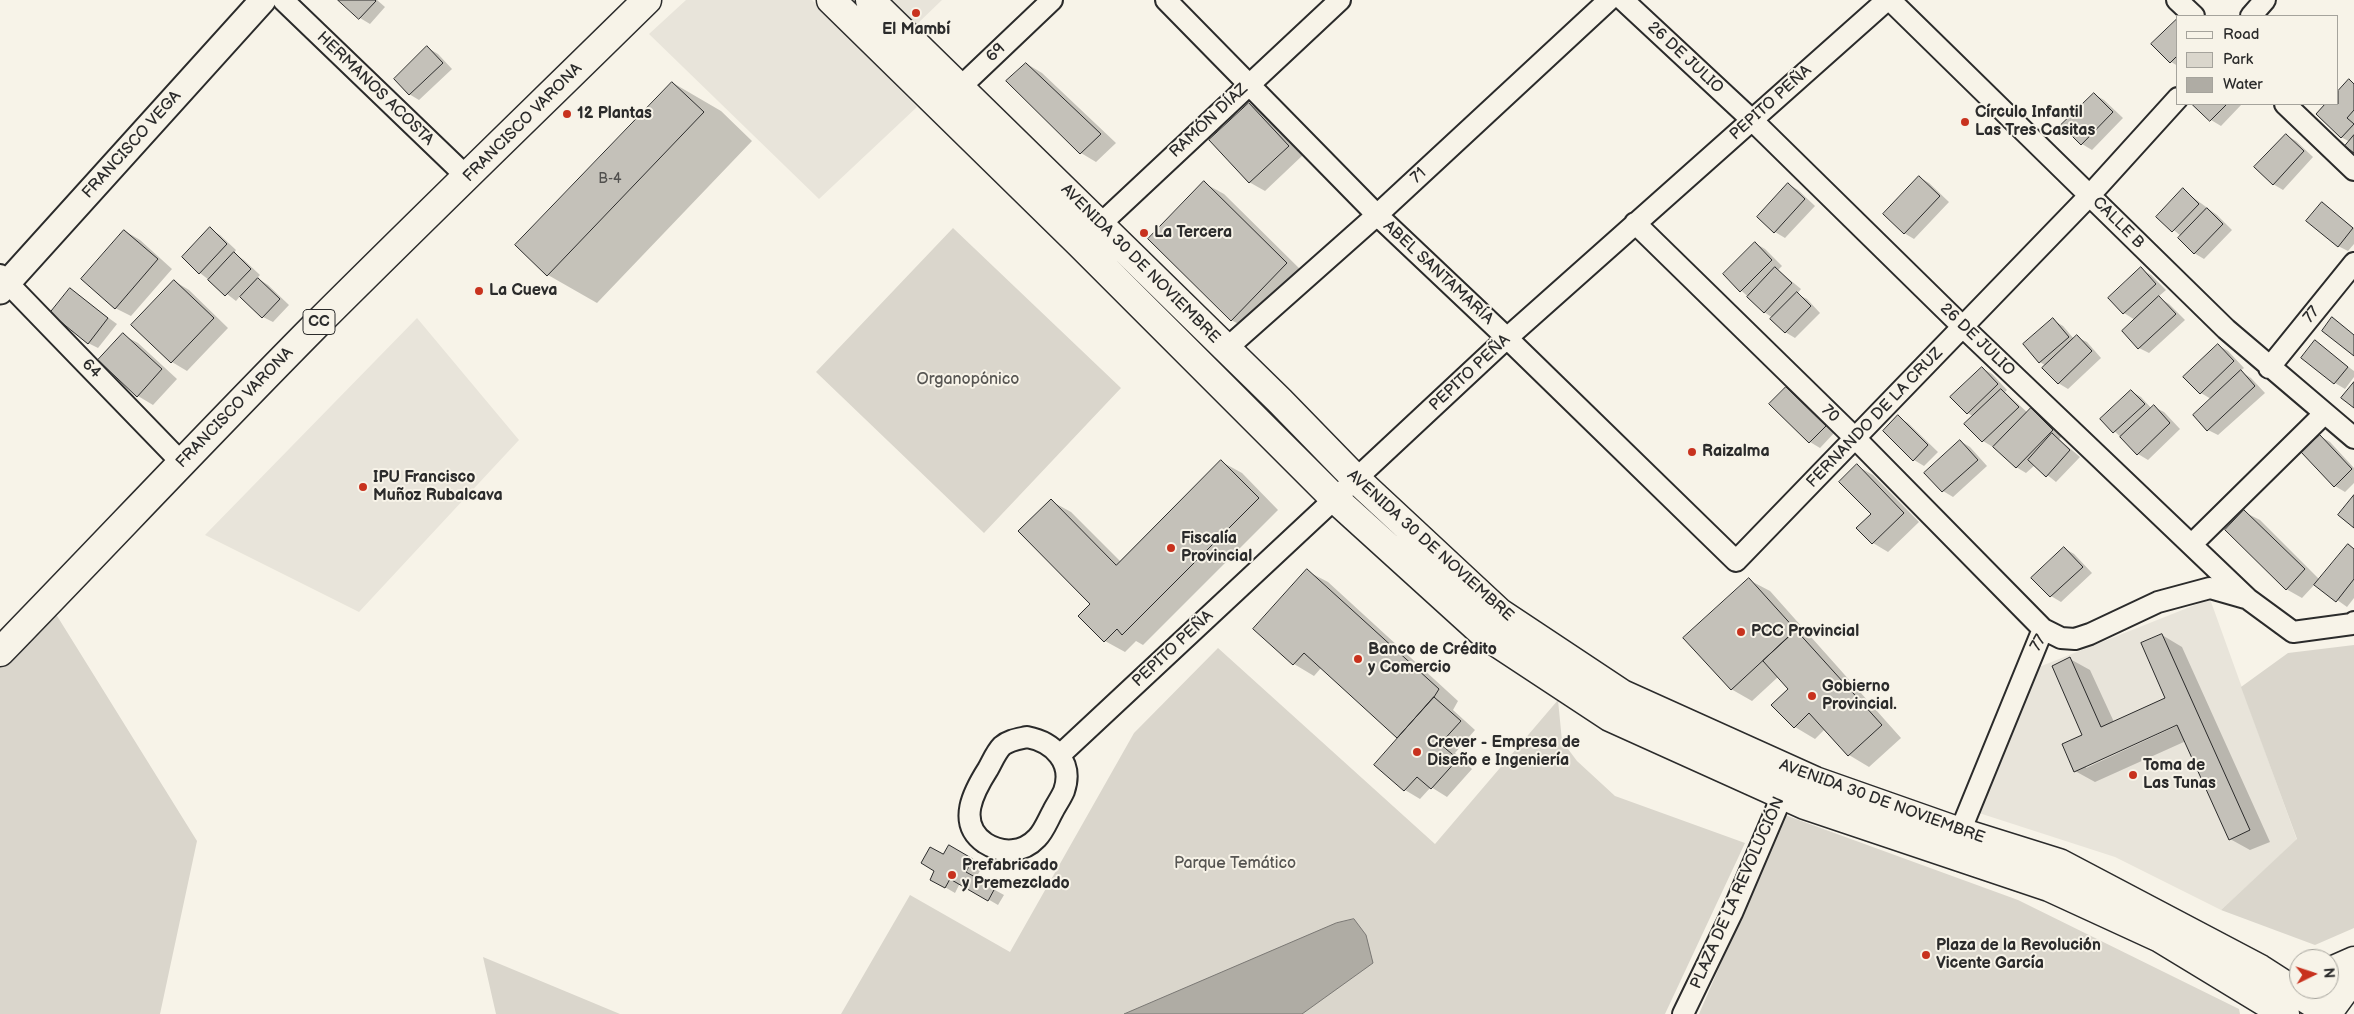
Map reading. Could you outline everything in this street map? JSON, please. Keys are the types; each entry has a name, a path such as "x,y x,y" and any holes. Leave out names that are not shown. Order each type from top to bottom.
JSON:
{"main road":[{"name":"FRANCISCO VARONA","path":"0,652 316,325 647,0"},
{"name":"AVENIDA 30 DE NOVIEMBRE","path":"831,0 1080,244 1334,498 1484,634 1610,717 1788,783 1814,781 1955,843 2160,938 2255,1003 2285,1014"},
{"name":"AVENIDA 30 DE NOVIEMBRE","path":"870,0 1100,224 1356,479 1500,613 1622,694 1788,783"},
{"name":"AVENIDA 30 DE NOVIEMBRE","path":"1955,843 2059,863 2268,974 2328,1014"},
{"path":"2339,968 2354,961"},
{"path":"2268,974 2289,976"},
{"path":"2328,1014 2354,976"}],"street":[{"name":"FRANCISCO VEGA","path":"2,283 264,0"},
{"name":"HERMANOS ACOSTA","path":"283,0 468,177"},
{"name":"69","path":"939,105 960,88 1052,0"},
{"name":"ABEL SANTAMARÍA","path":"1166,0 1376,215 1507,338 1736,561"},
{"name":"RAMÓN DÍAZ","path":"1080,244 1340,0"},
{"name":"71","path":"1226,349 1376,215 1609,0"},
{"name":"26 DE JULIO","path":"1623,0 1753,120 1963,327 2248,599 2294,632 2353,623"},
{"name":"PEPITO PEÑA","path":"1060,755 1507,338 1886,0"},
{"name":"CALLE B","path":"1890,0 2226,329 2269,368 2354,438"},
{"path":"2178,0 2193,15"},
{"path":"2252,15 2265,0"},
{"name":"FERNANDO DE LA CRUZ","path":"1736,561 2090,195 2176,100"},
{"path":"2286,105 2354,170"},
{"name":"70","path":"1635,223 1855,438 2044,629"},
{"name":"77","path":"2269,368 2354,263"},
{"name":"64","path":"2,283 182,462"},
{"path":"2192,544 2324,414"},
{"name":"77","path":"1955,843 2044,629 2061,638 2075,639 2090,634 2158,602 2210,588 2248,599"},
{"path":"1027,737 1046,742 1060,755 1065,766 1066,779 1064,791 1038,837 1029,845 1017,850 1004,850 992,847 982,840 973,830 969,817 970,803 974,790 1002,746 1013,740 1027,737"},
{"name":"PLAZA DE LA REVOLUCIÓN","path":"1683,1014 1740,895 1788,783"}],"shaded area":[{"path":"686,0 812,0 917,107 819,199 649,34"},
{"name":"El Mambí","path":"891,0 942,0 915,26"},
{"name":"IPU Francisco Muñoz Rubalcava","path":"417,318 519,440 359,612 205,535"},
{"name":"Toma de Las Tunas","path":"2210,599 2297,840 2221,910 2115,857 1979,813 2007,736 2039,667"}],"green space":[{"name":"Organopónico","path":"953,228 1121,388 984,533 816,372"},
{"path":"54,611 197,841 160,1014 0,1014 0,667"},
{"path":"2354,645 2354,928 2315,945 2221,910 2297,839 2241,687 2288,653"},
{"name":"Parque Temático","path":"1218,648 1435,844 1558,700 1562,741 1577,761 1615,796 1745,843 1665,1014 841,1014 910,895 1010,952 1134,733"},
{"name":"Plaza de la Revolución Vicente García","path":"1785,815 2018,900 2239,1009 2240,1014 1699,1014"},
{"path":"483,957 620,1014 496,1014"}],"water":[{"path":"1354,919 1366,935 1373,963 1302,1014 1124,1014 1336,923"}],"building":[{"path":"338,0 375,0 376,1 359,19"},
{"path":"2176,20 2176,57 2170,63 2151,44"},
{"path":"427,46 443,63 409,95 394,79"},
{"path":"1026,63 1101,134 1080,154 1006,81"},
{"path":"2349,79 2354,84 2354,110 2347,118 2354,124 2341,138 2316,114 2324,105 2339,105 2339,90"},
{"path":"672,82 704,112 547,276 515,245"},
{"path":"2094,93 2113,112 2081,145 2061,125"},
{"path":"1249,103 1289,146 1249,183 1209,140"},
{"path":"2193,105 2226,105 2210,121"},
{"path":"2286,134 2304,151 2273,185 2254,167"},
{"path":"2354,135 2354,153 2345,146"},
{"path":"1919,176 1940,196 1904,234 1883,214"},
{"path":"1204,181 1287,263 1231,321 1148,239"},
{"path":"1788,183 1805,199 1774,233 1757,217"},
{"path":"2183,188 2199,204 2172,232 2156,217"},
{"path":"2322,202 2353,228 2338,247 2306,221"},
{"path":"2207,208 2223,224 2194,254 2178,238"},
{"path":"210,227 227,244 199,274 182,257"},
{"path":"124,230 158,259 115,309 81,279"},
{"path":"1755,242 1772,260 1740,292 1723,274"},
{"path":"234,252 251,269 225,296 208,280"},
{"path":"1775,267 1792,283 1764,313 1747,297"},
{"path":"2141,267 2156,284 2123,314 2108,298"},
{"path":"258,278 280,299 262,318 240,297"},
{"path":"174,280 214,318 171,363 131,325"},
{"path":"70,288 108,318 88,344 50,313"},
{"path":"1797,292 1811,306 1785,333 1770,319"},
{"path":"2159,296 2176,314 2138,349 2122,331"},
{"path":"2332,317 2354,335 2354,356 2322,331"},
{"path":"2053,318 2069,337 2039,363 2023,344"},
{"path":"123,333 162,369 137,397 98,360"},
{"path":"2077,335 2092,351 2058,384 2042,368"},
{"path":"2315,340 2348,367 2334,384 2301,358"},
{"path":"2218,344 2234,361 2200,394 2183,377"},
{"path":"1982,367 1998,384 1967,414 1950,397"},
{"path":"2241,370 2255,386 2207,431 2193,415"},
{"path":"2354,382 2354,408 2341,398"},
{"path":"1786,387 1826,426 1809,443 1769,404"},
{"path":"2001,389 2019,407 1982,442 1964,424"},
{"path":"2131,390 2145,404 2113,433 2100,419"},
{"path":"2154,405 2170,423 2137,455 2120,437"},
{"path":"2031,408 2053,430 2016,468 1993,447"},
{"path":"1898,415 1928,445 1913,461 1883,431"},
{"path":"2052,433 2070,450 2046,477 2028,460"},
{"path":"2320,435 2352,469 2334,487 2301,452"},
{"path":"1960,440 1978,460 1942,492 1924,473"},
{"name":"Fiscalía Provincial","path":"1221,460 1259,498 1122,635 1117,629 1104,642 1078,616 1090,604 1018,531 1051,499 1116,565"},
{"path":"1857,464 1904,513 1872,544 1856,528 1871,514 1839,482"},
{"path":"2354,495 2354,528 2338,515"},
{"path":"2244,510 2305,569 2286,590 2225,530"},
{"path":"2348,544 2354,549 2354,579 2336,602 2314,585"},
{"path":"2064,547 2083,567 2050,597 2031,578"},
{"name":"Banco de Crédito y Comercio","path":"1307,569 1439,689 1397,738 1304,653 1293,665 1253,629"},
{"path":"1749,578 1796,630 1731,690 1683,638"},
{"path":"1796,630 1882,725 1848,756 1809,713 1794,728 1771,705 1788,689 1763,661"},
{"path":"2162,634 2250,830 2229,840 2177,725 2074,772 2062,744 2082,735 2052,666 2070,657 2101,727 2165,698 2141,643"},
{"name":"Crever - Empresa de Diseño e Ingeniería","path":"1434,697 1461,721 1440,744 1458,759 1431,789 1417,777 1404,791 1374,765"},
{"name":"Prefabricado y Premezclado","path":"949,845 973,859 966,872 995,888 988,901 950,879 945,888 930,880 934,871 921,863 930,847 943,854"}],"place":[{"name":"El Mambí","path":"916,13"},
{"name":"12 Plantas","path":"567,114"},
{"name":"Círculo Infantil Las Tres Casitas","path":"1965,122"},
{"name":"La Tercera","path":"1144,233"},
{"name":"La Cueva","path":"479,291"},
{"name":"Raizalma","path":"1692,452"},
{"name":"IPU Francisco Muñoz Rubalcava","path":"363,487"},
{"name":"Fiscalía Provincial","path":"1171,548"},
{"name":"PCC Provincial","path":"1741,632"},
{"name":"Banco de Crédito y Comercio","path":"1358,659"},
{"name":"Gobierno Provincial.","path":"1812,696"},
{"name":"Crever - Empresa de Diseño e Ingeniería","path":"1417,752"},
{"name":"Toma de Las Tunas","path":"2133,775"},
{"name":"Prefabricado y Premezclado","path":"952,875"},
{"name":"Plaza de la Revolución Vicente García","path":"1926,955"}]}
